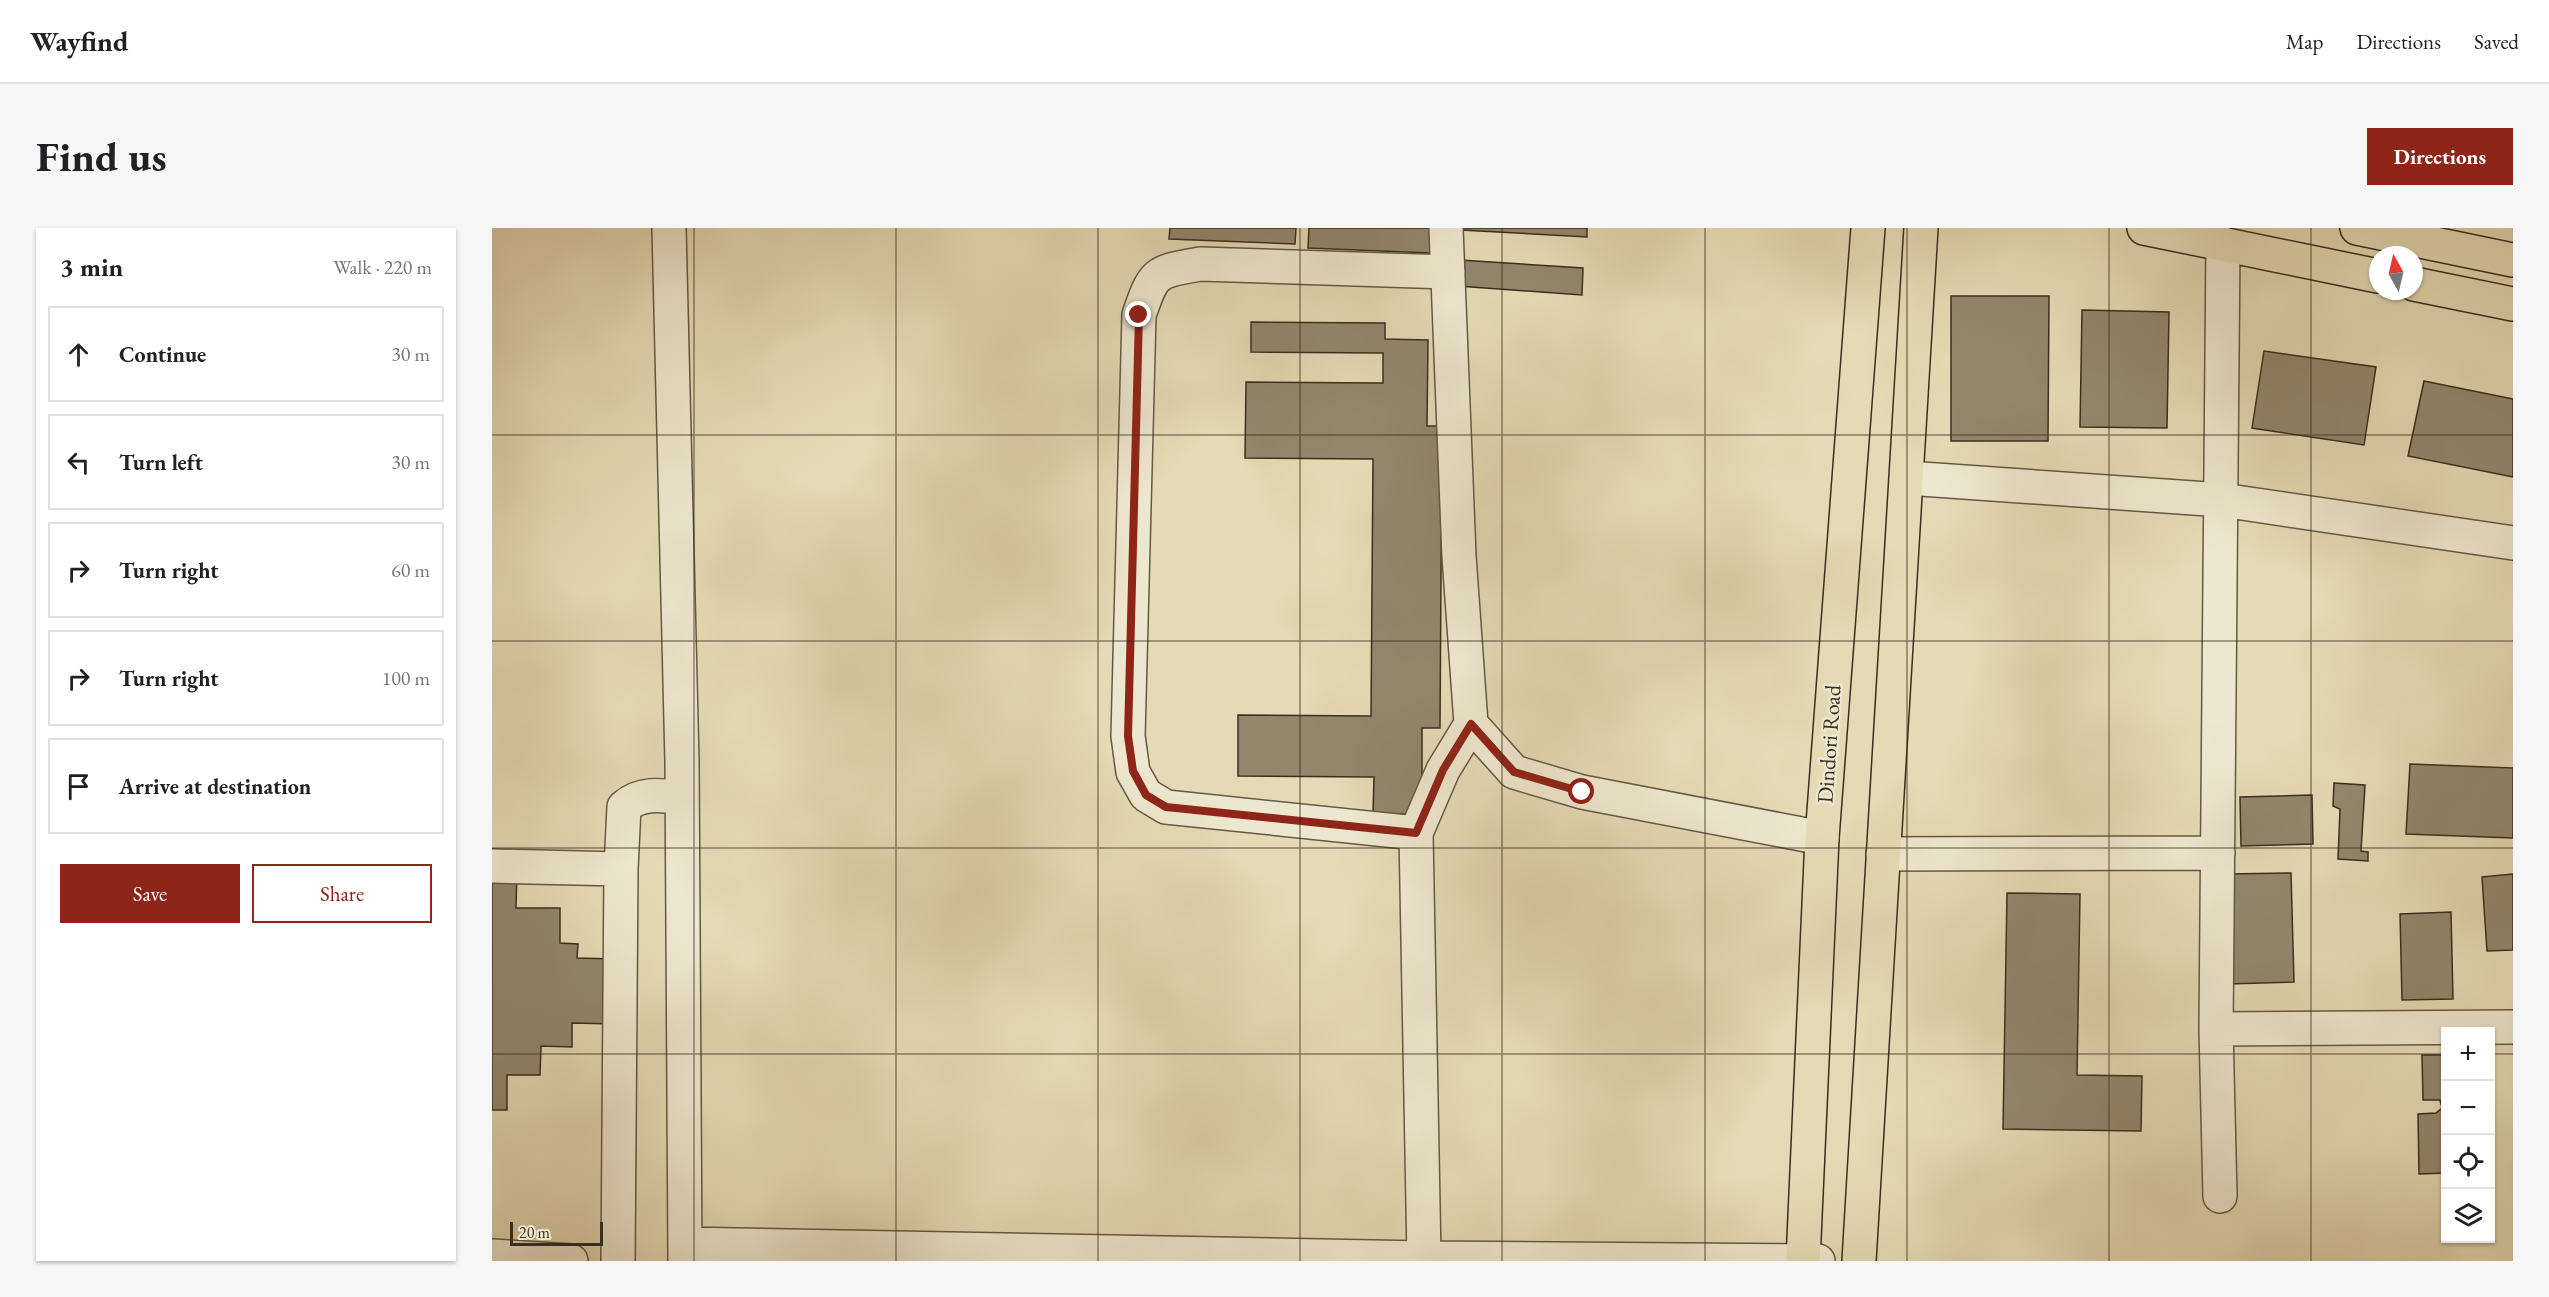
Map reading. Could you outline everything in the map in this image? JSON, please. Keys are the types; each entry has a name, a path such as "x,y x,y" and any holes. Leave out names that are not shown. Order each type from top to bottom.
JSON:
{"main road":[{"name":"Dindori Road","path":"1808,1261 1822,838 1868,228"},
{"path":"1859,1261 1921,228"},
{"path":"2144,228 2369,274"},
{"path":"2357,228 2513,260"},
{"path":"2423,286 2513,304"}],"street":[{"path":"669,228 682,798 685,1253 1808,1261"},
{"path":"1424,1258 1416,833 1443,770 1471,724 1459,556 1446,228"},
{"path":"2220,1196 2216,1029 2223,244"},
{"path":"1416,833 1166,807 1146,795 1133,771 1128,736 1139,315 1149,287 1163,271 1200,264 1448,272"},
{"path":"1906,478 2222,500 2513,543"},
{"path":"1471,724 1514,772 1582,792 1822,838"},
{"path":"618,1261 621,869 624,807 634,798 657,794 682,798"},
{"path":"1883,854 2218,853"},
{"path":"492,866 621,869"},
{"path":"2216,1029 2513,1027"},
{"path":"492,1256 571,1261"}],"building":[{"path":"1170,228 1296,228 1295,244 1169,239"},
{"path":"1309,228 1431,228 1430,253 1308,248"},
{"path":"1461,228 1587,228 1587,237 1461,230"},
{"path":"1460,260 1583,268 1582,295 1458,286"},
{"path":"1951,296 2049,296 2048,441 1951,441"},
{"path":"2082,310 2169,312 2167,428 2080,427"},
{"path":"1251,322 1385,323 1385,339 1428,340 1427,426 1442,426 1440,728 1422,728 1422,814 1373,814 1374,777 1238,776 1238,715 1371,716 1373,459 1245,458 1246,382 1383,383 1383,353 1251,352"},
{"path":"2264,351 2376,367 2364,445 2252,428"},
{"path":"2424,381 2513,399 2513,477 2408,456"},
{"path":"2410,764 2513,768 2513,838 2406,834"},
{"path":"2334,783 2365,785 2361,851 2368,852 2368,861 2338,859 2340,809 2333,806"},
{"path":"2312,795 2313,844 2241,846 2240,797"},
{"path":"492,870 517,870 516,908 560,908 560,943 578,944 577,958 616,959 615,1024 572,1023 572,1047 541,1046 540,1075 507,1075 507,1110 492,1110"},
{"path":"2291,873 2294,982 2228,984 2226,874"},
{"path":"2513,874 2513,950 2487,951 2482,877"},
{"path":"2007,893 2080,894 2077,1075 2142,1076 2141,1131 2003,1129"},
{"path":"2451,912 2453,999 2402,1000 2400,914"},
{"path":"2422,1055 2441,1055 2441,1104 2440,1100 2423,1100"},
{"path":"2441,1109 2441,1173 2419,1174 2418,1114 2436,1113"}],"route":[{"path":"1139,315 1128,736 1133,771 1146,795 1166,807 1416,833 1443,770 1471,724 1514,772 1582,792"}]}
